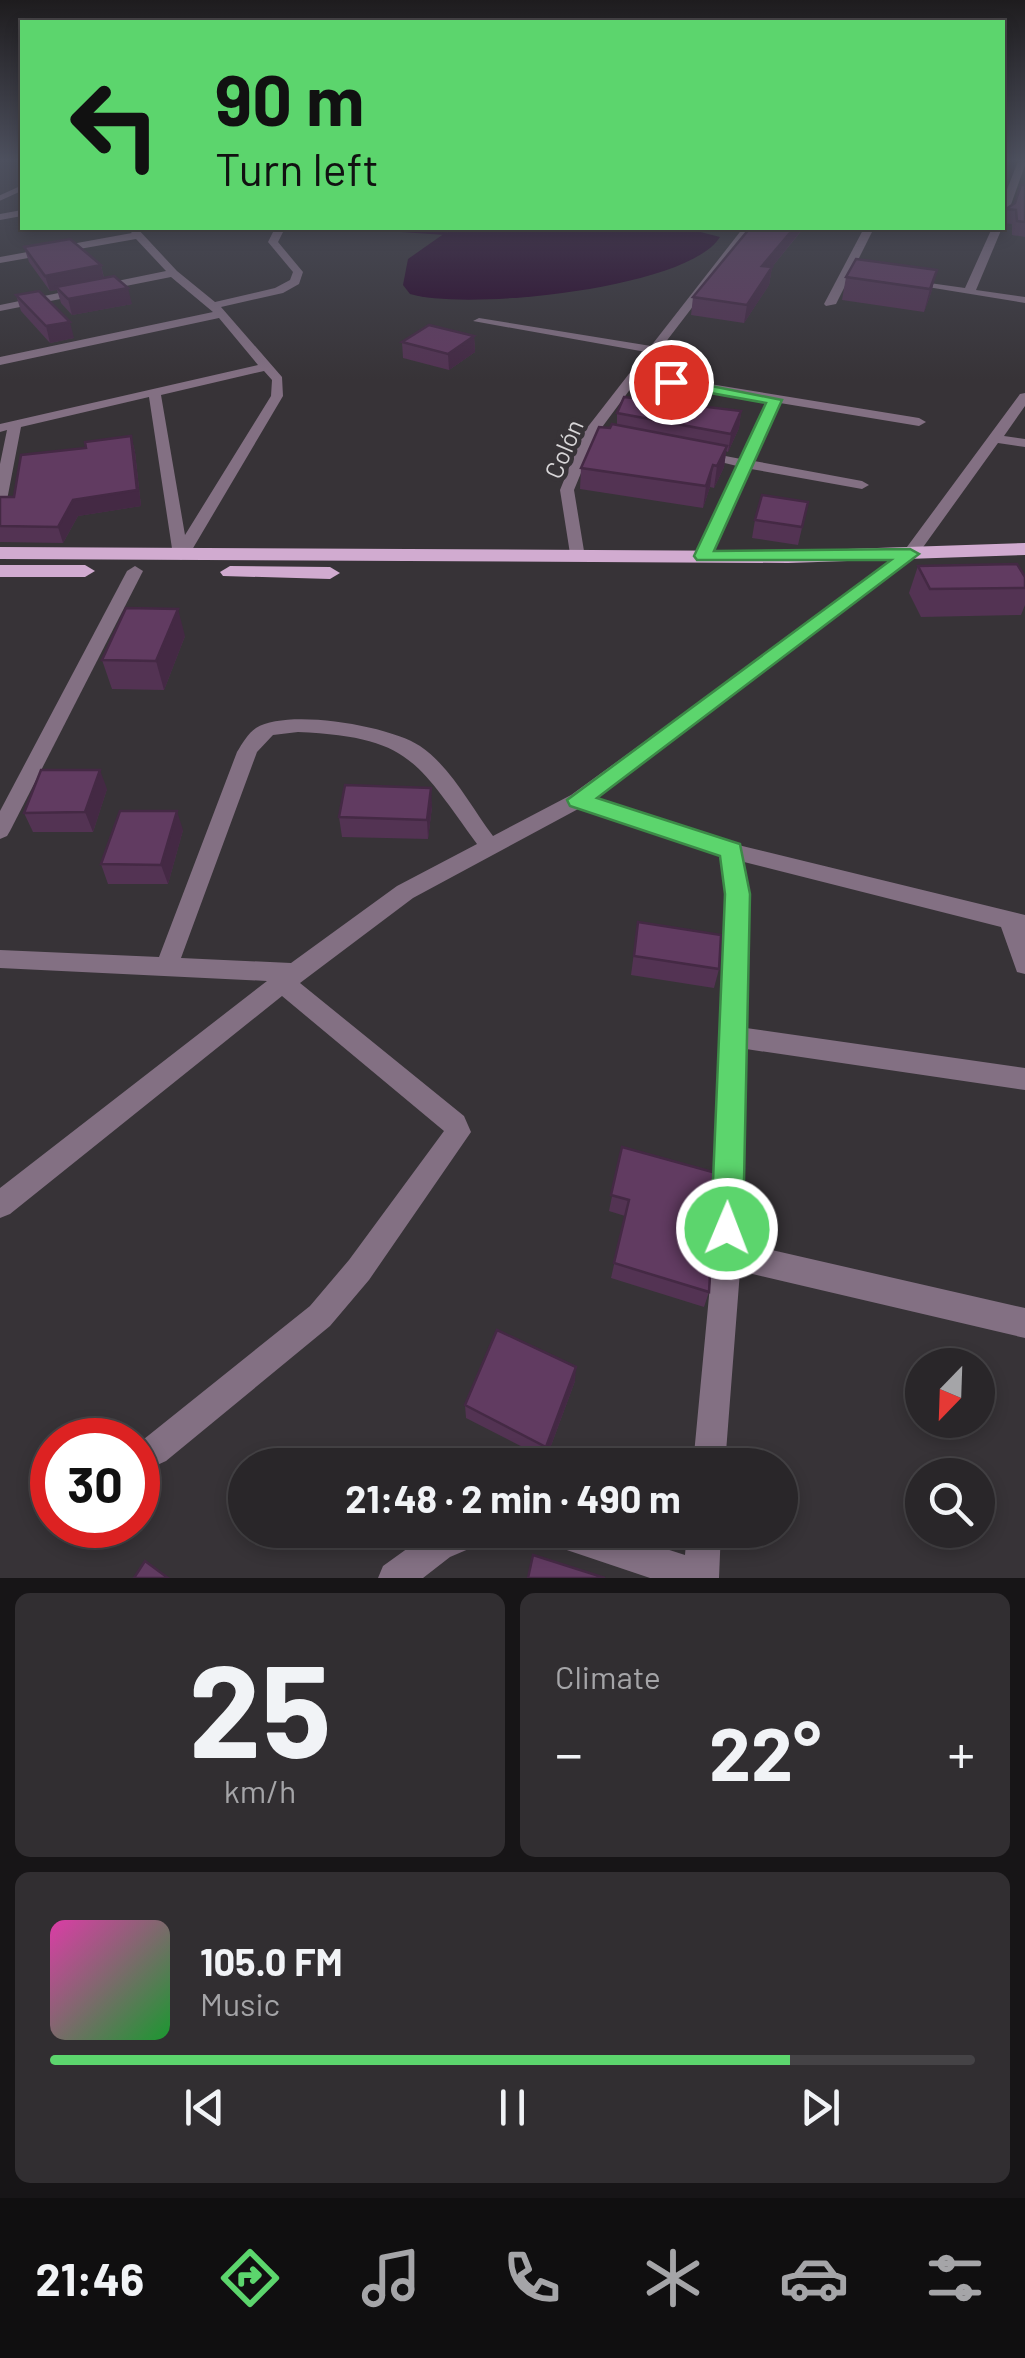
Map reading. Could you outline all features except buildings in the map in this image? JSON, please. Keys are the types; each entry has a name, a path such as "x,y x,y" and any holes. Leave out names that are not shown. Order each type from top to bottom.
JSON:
{"main road":[{"path":"0,553 577,557 1025,549"},
{"path":"0,571 730,574 1025,566"}],"street":[{"path":"0,260 128,233"},
{"path":"142,233 173,273 217,310 278,380 276,396 182,554"},
{"path":"0,361 217,310 279,291 296,282 298,272 273,242 278,233"},
{"name":"Colón","path":"577,557 567,490 590,433 745,233"},
{"path":"830,304 867,233"},
{"path":"969,292 996,233"},
{"path":"0,308 173,273"},
{"path":"845,273 863,276"},
{"path":"898,282 1025,300"},
{"path":"478,320 656,350"},
{"path":"0,500 7,426 268,366"},
{"path":"636,376 919,422"},
{"path":"154,390 182,554"},
{"path":"0,1205 12,1185 405,892 578,800 890,571 910,554 998,439 1025,397"},
{"path":"703,556 775,400"},
{"path":"590,433 609,437"},
{"path":"998,439 1025,443"},
{"path":"687,453 862,485"},
{"path":"0,831 135,571"},
{"path":"167,966 247,752 264,730 346,730 390,738 415,752 490,847"},
{"path":"578,800 732,851 1017,922 1025,965"},
{"path":"710,1448 727,1254 735,1037 738,894 732,851"},
{"path":"0,959 167,966 289,978 456,1124 458,1132 359,1270 320,1316 160,1446"},
{"path":"735,1037 1025,1079"},
{"path":"727,1254 1025,1324"},
{"path":"395,1578 434,1548"},
{"path":"610,1548 701,1578 703,1548"}],"shaded area":[{"path":"445,233 703,233 720,237 700,255 623,282 478,300 410,294 403,285 408,259"}],"waterway":[{"path":"440,233 445,233"}],"route":[{"path":"671,382 775,400 703,556 910,554 578,800 732,851 738,894 727,1229"}]}
